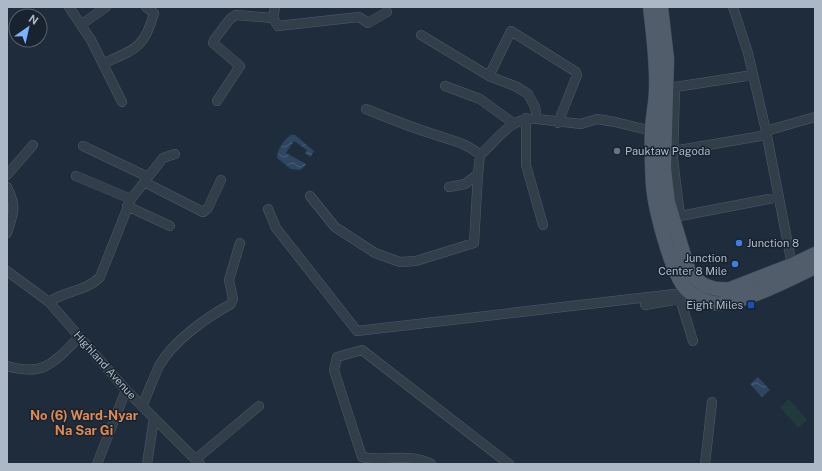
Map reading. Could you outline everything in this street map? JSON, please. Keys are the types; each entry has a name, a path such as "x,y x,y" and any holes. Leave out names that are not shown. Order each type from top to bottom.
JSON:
{"main road":[{"path":"650,7 658,30 667,88 658,132 653,187 660,220 679,280 687,291 713,303 735,301 794,278 815,267"},
{"path":"658,30 661,7"},
{"path":"687,291 707,287 720,290 730,289 792,265 815,254"}],"street":[{"path":"69,7 82,24 104,63 122,102"},
{"path":"82,24 106,7"},
{"path":"104,63 135,49 143,41 154,13 146,7"},
{"path":"275,7 273,18 278,26 359,17 368,23 387,12"},
{"path":"733,7 748,53 767,133 792,265"},
{"path":"217,101 240,66 213,42 214,40 230,19 236,15 273,18"},
{"path":"489,76 511,31 576,72 577,75 558,122"},
{"path":"421,35 489,76 517,87 528,94 535,107 537,119"},
{"path":"753,75 675,87 673,151 680,216 778,197"},
{"path":"445,86 480,99 513,123"},
{"path":"366,109 458,142 472,148 480,155"},
{"path":"310,196 335,227 375,253 400,262 416,261 474,243 480,155 513,123 526,118 581,124 597,120 615,122 658,132"},
{"path":"526,118 526,165 543,225"},
{"path":"673,151 767,133 815,118"},
{"path":"7,175 33,145"},
{"path":"83,146 146,179 203,212 208,208 222,180"},
{"path":"49,302 55,297 94,283 100,277 129,203 146,179 164,158 175,154"},
{"path":"449,187 465,184 478,174"},
{"path":"76,176 170,226"},
{"path":"7,187 14,202 12,217 7,233"},
{"path":"268,208 276,228 357,331 687,291"},
{"path":"142,406 165,357 211,314 231,304 233,299 229,280 240,243"},
{"name":"Highland Avenue","path":"7,271 49,302 126,390 198,461"},
{"path":"645,305 687,291"},
{"path":"687,291 693,342"},
{"path":"7,366 23,369 43,369 60,356 79,337"},
{"path":"431,464 414,458 376,460 362,457 334,370 337,357 362,350 509,464"},
{"path":"97,464 126,390"},
{"path":"706,464 712,402"},
{"path":"198,461 259,406"},
{"path":"147,464 154,418"}],"green space":[{"path":"789,399 807,420 798,428 780,407"}],"water":[{"path":"291,135 295,135 314,151 305,166 300,170 291,169 277,158 281,145"},
{"path":"758,377 770,390 762,397 750,384"}],"pier":[{"path":"294,141 307,150 305,153 313,159 308,165 286,153"}],"place":[{"name":"Pauktaw Pagoda","path":"617,151"},
{"name":"Junction 8","path":"739,243"},
{"name":"Junction Center 8 Mile","path":"735,264"},
{"name":"Eight Miles","path":"751,305"}],"district":[{"name":"No (6) Ward-Nyar Na Sar Gi","path":"84,422"}]}
